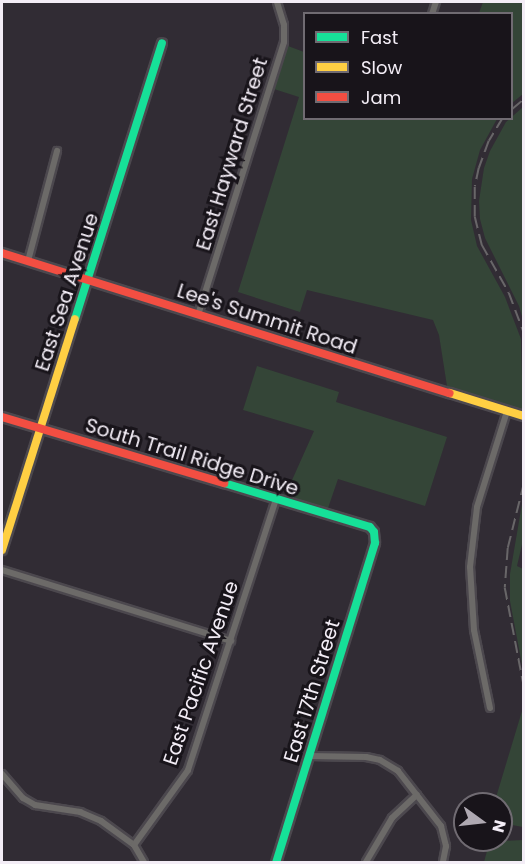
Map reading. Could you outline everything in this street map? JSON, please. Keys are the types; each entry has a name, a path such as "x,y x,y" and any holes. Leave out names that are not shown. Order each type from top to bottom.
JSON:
{"street":[{"name":"East Hayward Street","path":"198,315 284,42 284,25 277,2"},
{"name":"East Sea Avenue","path":"2,550 162,43"},
{"path":"28,261 57,151"},
{"name":"Lee's Summit Road","path":"2,254 524,416"},
{"path":"490,708 474,630 470,567 477,507 507,411"},
{"name":"South Trail Ridge Drive","path":"2,417 372,530"},
{"name":"East Pacific Avenue","path":"134,845 176,790 188,770 276,499"},
{"name":"East 17th Street","path":"276,862 375,543 372,530"},
{"path":"2,570 231,641"},
{"path":"309,756 366,757 380,760 398,771 441,826 445,841 444,862"},
{"path":"2,774 28,801 46,808 90,815 134,845 144,862"},
{"path":"366,862 392,818 417,795"}],"green space":[{"path":"483,2 523,2 523,94 513,102 513,12 479,12"},
{"path":"288,46 303,52 303,120 496,120 480,150 472,179 471,220 477,246 505,297 521,339 523,412 447,386 439,335 433,320 307,290 300,312 238,292 299,97 274,89"},
{"path":"523,107 523,320 519,306 485,238 480,219 479,201 484,168 490,151 506,122 513,120 513,116"},
{"path":"257,366 339,392 336,402 447,437 425,506 338,479 327,511 284,498 314,431 243,410"},
{"path":"523,498 523,540 517,566 523,569 523,670 510,601 510,574"},
{"path":"522,711 524,716 523,827 513,825 513,792 498,792"},
{"path":"513,840 523,840 523,862 484,862 487,852 513,852"}],"railway":[{"path":"513,108 524,99"},
{"path":"502,120 489,141 479,168 475,187 475,217 482,245 509,293 524,333"},
{"path":"524,484 508,548 505,588 524,687"}],"traffic: fast":[{"path":"75,319 162,43"},
{"path":"224,483 370,527 374,532 375,543 276,862"}],"traffic: slow":[{"path":"2,550 75,319"},
{"path":"450,393 524,416"}],"traffic: jam":[{"path":"2,253 450,393"},
{"path":"2,417 224,483"}]}
